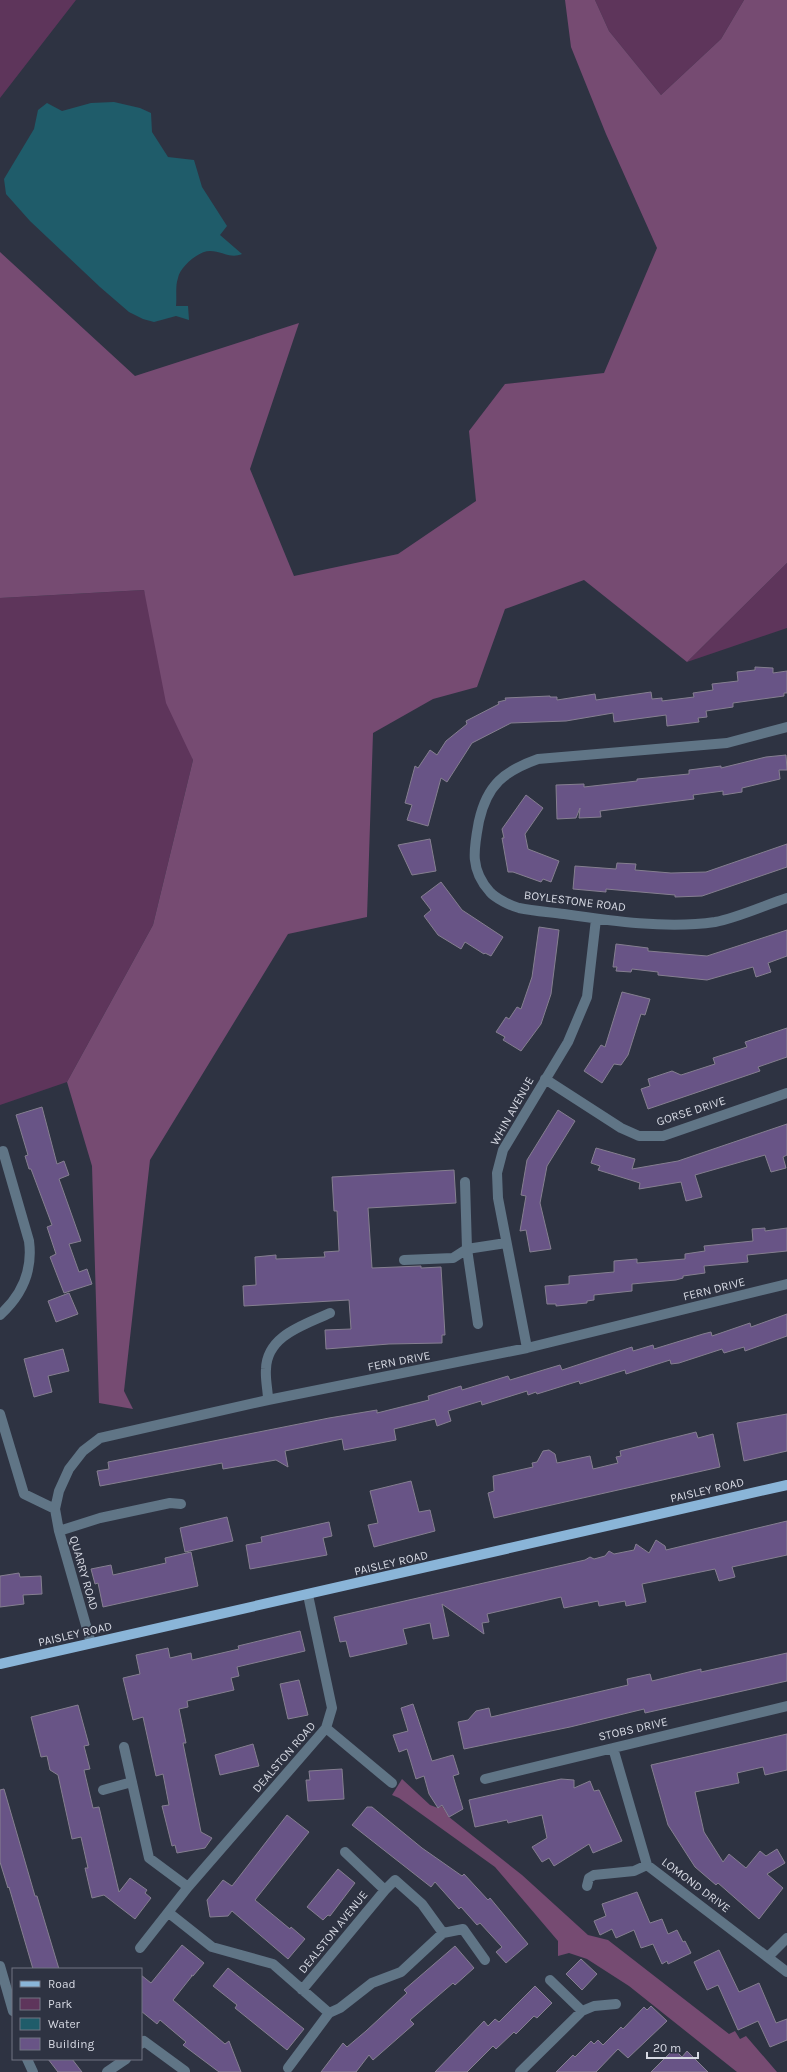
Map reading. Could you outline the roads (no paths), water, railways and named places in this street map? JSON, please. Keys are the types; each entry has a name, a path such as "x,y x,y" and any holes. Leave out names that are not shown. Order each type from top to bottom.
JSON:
{"main road":[{"name":"PAISLEY ROAD","path":"0,1664 787,1485"}],"street":[{"name":"BOYLESTONE ROAD","path":"787,727 727,743 538,759 519,766 502,777 489,792 481,814 475,842 475,868 490,892 518,908 596,918 690,924 717,921 787,898"},
{"name":"WHIN AVENUE","path":"527,1348 498,1198 497,1174 503,1150 568,1042 587,997 596,918"},
{"name":"GORSE DRIVE","path":"545,1078 621,1128 639,1136 663,1136 787,1093"},
{"path":"0,1315 15,1299 23,1286 28,1270 30,1255 28,1241 3,1152"},
{"path":"465,1182 467,1249 478,1324"},
{"path":"404,1260 453,1258 467,1249 506,1244"},
{"name":"FERN DRIVE","path":"55,1510 59,1491 69,1469 83,1451 100,1438 268,1400 527,1348 787,1284"},
{"path":"268,1400 266,1368 270,1353 277,1340 330,1313"},
{"path":"0,1414 24,1494 55,1510"},
{"path":"59,1531 107,1517 170,1503 180,1504"},
{"name":"QUARRY ROAD","path":"55,1510 59,1531 91,1643"},
{"name":"DEALSTON ROAD","path":"140,1948 188,1887 326,1728 332,1708 308,1595"},
{"name":"STOBS DRIVE","path":"485,1779 787,1706"},
{"path":"326,1728 392,1783"},
{"path":"124,1747 149,1858 188,1887"},
{"name":"LOMOND DRIVE","path":"613,1748 647,1865 787,1972"},
{"path":"103,1790 132,1782"},
{"name":"DEALSTON AVENUE","path":"345,1852 385,1890"},
{"path":"587,1886 589,1878 594,1875 634,1871 647,1865"},
{"name":"DEALSTON AVENUE","path":"302,1990 394,1880 422,1904 443,1933"},
{"name":"DEALSTON AVENUE","path":"169,1913 212,1947 273,1964 329,2013"},
{"path":"288,2068 329,2013 340,2008 372,1982 401,1972 443,1933 463,1929 485,1960"},
{"path":"768,1957 787,1938"},
{"path":"0,1966 12,2008"},
{"path":"550,1980 582,2011"},
{"path":"520,2072 582,2011 594,2006 616,2004"},
{"path":"142,2042 184,2071"},
{"path":"27,2060 33,2072"},
{"path":"107,2072 125,2060"}],"water":[{"path":"114,102 140,108 151,113 152,132 168,157 194,160 202,187 227,226 220,235 242,254 234,256 214,251 205,252 190,260 182,269 177,281 176,306 188,306 189,320 176,316 154,322 143,319 129,312 100,287 30,221 6,194 4,179 34,129 38,110 47,103 62,111 91,103"}]}
